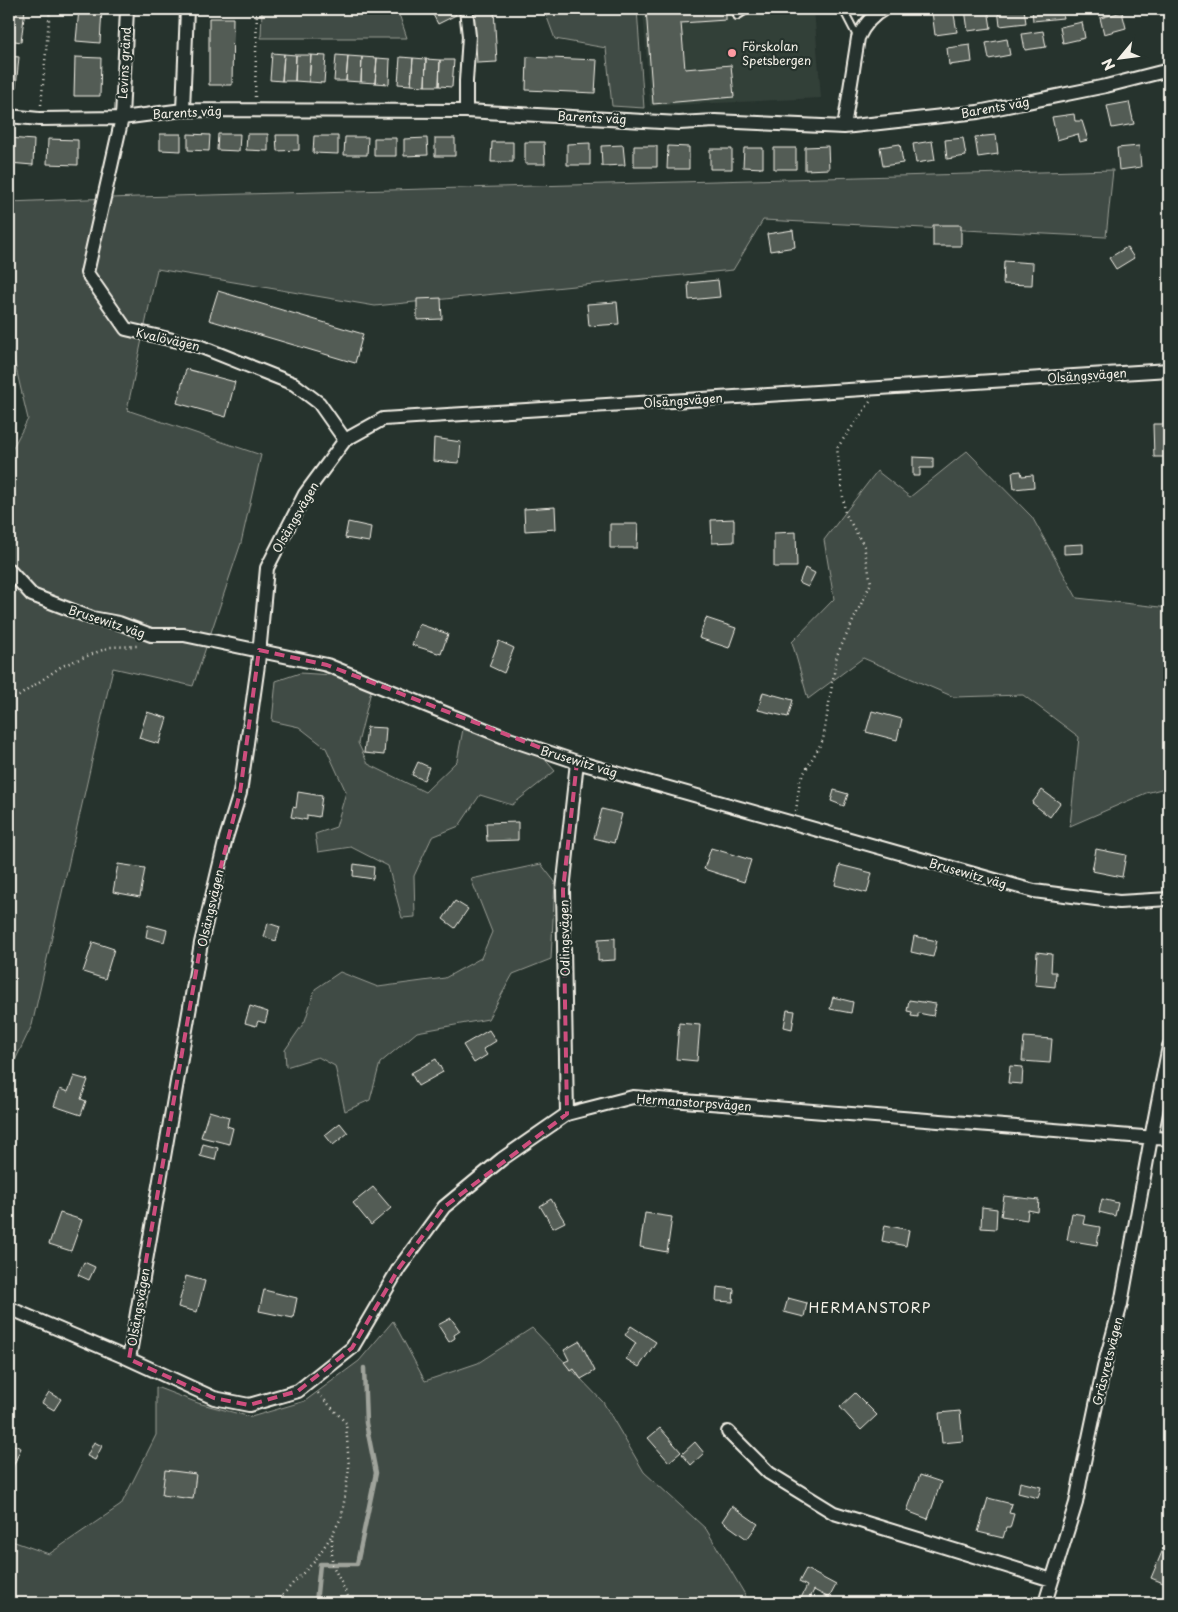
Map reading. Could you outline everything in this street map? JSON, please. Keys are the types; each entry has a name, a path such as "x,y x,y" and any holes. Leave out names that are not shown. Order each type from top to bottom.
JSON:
{"street":[{"name":"Levins gränd","path":"122,118 127,9"},
{"path":"183,110 187,9"},
{"path":"466,9 469,36 466,111"},
{"path":"844,127 858,38 863,27 875,14 884,9"},
{"name":"Barents väg","path":"9,116 40,119 122,118 183,110 466,111 678,122 715,121 844,127 978,112 1106,86 1169,70"},
{"name":"Kvalövägen","path":"122,118 87,273 126,329 200,346 294,384 319,403 345,440"},
{"name":"Olsängsvägen","path":"129,1358 201,943 226,838 240,794 259,650 266,568 305,494 345,440 384,419 1169,370"},
{"name":"Brusewitz väg","path":"9,570 32,595 92,618 119,623 151,635 184,635 328,665 509,739 577,762 1034,892 1119,902 1169,899"},
{"name":"Odlingsvägen","path":"566,1114 563,890 577,762"},
{"path":"1151,1138 1169,1046"},
{"name":"Hermanstorpsvägen","path":"9,1308 129,1358 214,1398 249,1405 298,1391 352,1348 399,1268 444,1207 502,1159 566,1114 633,1097 1169,1139"},
{"name":"Gräsvretsvägen","path":"1045,1603 1076,1503 1104,1367 1121,1304 1151,1138"},
{"path":"728,1432 769,1474 834,1513 1052,1580"}],"lane":[{"path":"737,16 748,9"},
{"path":"843,9 858,38"}],"path":[{"path":"40,119 50,9"},
{"path":"255,110 257,9"},
{"path":"795,824 800,780 823,740 838,655 871,583 864,546 845,513 837,448 870,403 868,389"},
{"path":"9,699 19,696 62,666 110,647 142,646"},
{"path":"276,1603 314,1562 332,1535 342,1516 349,1468 346,1423 308,1383"},
{"path":"332,1535 332,1564 351,1603"}],"highlighted area":[{"path":"259,650 327,665 577,762 563,890 567,1114 444,1207 399,1268 352,1348 298,1391 249,1405 214,1398 129,1359 201,943 240,793"}],"shaded area":[{"path":"262,9 393,9 400,17 407,38 261,38"},
{"path":"544,9 637,9 644,108 612,106 606,48 555,39"},
{"name":"Förskolan Spetsbergen","path":"643,9 814,9 821,98 650,106"},
{"path":"1113,170 1106,237 763,220 733,270 375,306 157,269 127,410 261,455 241,543 193,686 113,668 32,1025 9,1073 9,455 28,419 9,339 9,202"},
{"path":"967,451 1032,517 1077,598 1169,608 1169,787 1146,793 1070,826 1079,737 1023,695 954,697 863,658 808,699 792,642 834,599 824,540 877,471 910,497"},
{"path":"300,673 349,676 371,691 358,743 368,764 425,792 457,761 463,729 541,755 555,771 512,805 480,795 459,826 432,837 414,876 415,917 402,918 388,866 351,847 318,852 315,834 336,827 346,792 326,748 299,727 272,721 276,681"},
{"path":"541,864 555,882 551,959 513,974 488,1019 417,1032 380,1063 370,1100 345,1111 335,1066 318,1057 286,1067 285,1050 305,1021 315,989 340,972 378,987 445,978 481,958 492,932 471,879"},
{"path":"393,1321 425,1381 478,1363 532,1328 603,1402 644,1472 706,1529 750,1603 9,1603 9,1540 49,1554 121,1505 156,1435 156,1387 198,1403 251,1417 305,1401 359,1361"}],"building":[{"path":"9,9 25,9 21,42 9,40"},
{"path":"79,9 102,9 100,43 76,41"},
{"path":"430,9 453,9 456,15 438,24"},
{"path":"474,9 494,9 497,62 477,63"},
{"path":"646,9 726,9 726,20 681,23 685,69 731,65 734,97 653,104"},
{"path":"953,9 957,32 935,35 932,12"},
{"path":"965,9 988,9 991,28 968,31"},
{"path":"998,9 1024,9 1026,23 1000,26"},
{"path":"1032,9 1061,9 1063,18 1033,21"},
{"path":"1085,9 1108,9 1086,12"},
{"path":"1122,12 1126,28 1104,34 1100,18"},
{"path":"209,18 233,18 232,85 209,85"},
{"path":"1082,22 1085,38 1063,43 1060,27"},
{"path":"1043,31 1046,47 1025,50 1022,34"},
{"path":"1007,39 1010,55 989,59 986,43"},
{"path":"970,45 972,62 949,65 947,48"},
{"path":"272,53 284,54 282,81 270,80"},
{"path":"284,54 296,55 295,81 282,81"},
{"path":"296,55 311,55 309,82 295,81"},
{"path":"311,55 326,56 324,83 309,82"},
{"path":"336,55 348,56 346,81 334,81"},
{"path":"9,56 19,57 15,97 9,96"},
{"path":"348,56 362,57 361,82 346,81"},
{"path":"75,57 101,58 100,96 74,96"},
{"path":"362,57 377,58 375,83 361,82"},
{"path":"400,57 413,58 411,85 398,84"},
{"path":"527,57 597,60 595,93 526,90"},
{"path":"377,58 390,59 389,84 375,83"},
{"path":"413,58 426,59 425,86 411,85"},
{"path":"426,59 440,60 439,86 425,86"},
{"path":"440,60 454,60 452,87 439,86"},
{"path":"1129,102 1134,124 1112,128 1107,106"},
{"path":"1074,114 1075,121 1082,121 1088,140 1080,142 1078,134 1057,140 1052,117"},
{"path":"160,134 181,134 181,151 160,150"},
{"path":"188,134 210,135 209,151 188,150"},
{"path":"218,134 240,134 239,151 217,150"},
{"path":"247,134 268,134 268,151 246,150"},
{"path":"276,135 299,135 299,150 277,151"},
{"path":"996,135 998,154 978,157 975,137"},
{"path":"314,136 338,136 338,154 313,153"},
{"path":"345,137 368,137 367,155 344,155"},
{"path":"9,138 34,140 33,165 9,163"},
{"path":"374,138 396,138 396,156 374,156"},
{"path":"427,138 428,155 404,156 404,139"},
{"path":"435,138 455,138 455,156 435,156"},
{"path":"963,138 966,156 947,159 945,140"},
{"path":"48,139 78,140 78,165 47,164"},
{"path":"932,141 935,160 916,163 913,144"},
{"path":"492,142 513,142 513,162 491,162"},
{"path":"525,142 544,142 545,164 525,164"},
{"path":"590,143 590,165 567,165 567,144"},
{"path":"900,144 903,163 883,166 880,147"},
{"path":"623,145 625,165 602,166 601,146"},
{"path":"634,146 657,146 657,167 634,167"},
{"path":"668,146 689,147 689,169 667,169"},
{"path":"828,146 829,169 805,170 805,147"},
{"path":"1139,146 1141,167 1119,170 1117,148"},
{"path":"744,148 763,148 763,168 743,167"},
{"path":"774,148 796,148 796,169 774,169"},
{"path":"710,149 732,149 732,169 710,169"},
{"path":"933,225 961,225 961,246 933,246"},
{"path":"793,230 795,247 770,251 767,234"},
{"path":"1127,247 1134,258 1116,269 1109,258"},
{"path":"1004,261 1033,263 1032,285 1003,284"},
{"path":"718,280 720,297 689,300 688,283"},
{"path":"218,291 363,334 355,363 209,320"},
{"path":"441,298 442,319 417,320 417,299"},
{"path":"617,302 619,324 589,326 587,304"},
{"path":"186,369 235,382 226,417 177,403"},
{"path":"1153,424 1169,424 1169,457 1154,457"},
{"path":"434,438 461,442 459,463 433,461"},
{"path":"913,457 933,458 933,468 920,468 920,476 913,476"},
{"path":"1021,471 1022,476 1033,475 1034,487 1014,489 1012,472"},
{"path":"555,507 556,529 525,531 524,509"},
{"path":"734,519 734,542 712,543 711,520"},
{"path":"348,522 371,527 369,542 345,538"},
{"path":"610,524 638,524 637,548 610,548"},
{"path":"796,532 797,567 774,567 774,533"},
{"path":"1083,544 1083,553 1064,554 1064,545"},
{"path":"805,568 815,573 808,587 799,583"},
{"path":"706,618 736,628 729,648 699,638"},
{"path":"419,624 448,634 441,654 412,645"},
{"path":"499,641 514,648 504,673 489,666"},
{"path":"763,692 793,700 788,717 758,710"},
{"path":"872,711 902,719 897,740 866,732"},
{"path":"147,712 167,718 159,744 139,738"},
{"path":"367,727 386,728 384,755 364,753"},
{"path":"418,762 429,767 424,780 412,775"},
{"path":"834,790 848,794 844,806 831,801"},
{"path":"1042,790 1060,803 1050,817 1032,803"},
{"path":"298,792 322,796 319,817 307,815 307,820 291,817 293,807 296,808"},
{"path":"602,809 622,814 614,843 594,838"},
{"path":"518,822 518,840 487,841 486,823"},
{"path":"711,848 751,860 744,882 704,869"},
{"path":"1096,849 1126,855 1122,877 1092,871"},
{"path":"118,864 145,868 140,897 113,892"},
{"path":"354,864 374,867 373,879 353,876"},
{"path":"840,865 872,873 867,893 835,885"},
{"path":"455,901 468,909 455,928 443,919"},
{"path":"268,923 280,927 276,941 264,937"},
{"path":"148,925 167,930 164,942 146,937"},
{"path":"914,936 937,941 933,957 911,952"},
{"path":"615,938 615,960 598,961 598,939"},
{"path":"93,942 114,949 105,979 83,972"},
{"path":"1037,952 1052,954 1051,972 1056,972 1055,987 1035,985"},
{"path":"833,997 853,1002 851,1013 830,1009"},
{"path":"909,1000 936,1004 933,1016 918,1013 918,1017 911,1016 912,1012 907,1011"},
{"path":"250,1006 268,1012 265,1023 258,1021 256,1026 245,1023"},
{"path":"787,1010 795,1011 792,1029 784,1027"},
{"path":"679,1023 700,1025 697,1061 676,1059"},
{"path":"489,1030 496,1041 483,1049 487,1055 474,1063 463,1045"},
{"path":"1024,1037 1052,1039 1050,1063 1022,1061"},
{"path":"436,1059 443,1072 418,1086 411,1073"},
{"path":"1010,1066 1023,1067 1022,1084 1008,1083"},
{"path":"74,1076 88,1080 81,1099 86,1101 81,1115 54,1106 60,1089 68,1092"},
{"path":"209,1111 229,1117 227,1126 233,1128 229,1144 201,1137"},
{"path":"340,1123 348,1133 333,1145 325,1135"},
{"path":"203,1144 218,1148 215,1160 200,1156"},
{"path":"373,1187 391,1208 371,1225 353,1203"},
{"path":"1004,1196 1039,1200 1038,1212 1028,1210 1027,1220 1001,1216"},
{"path":"551,1199 565,1222 553,1228 540,1206"},
{"path":"1102,1199 1118,1203 1115,1216 1099,1212"},
{"path":"982,1207 997,1209 996,1229 981,1228"},
{"path":"60,1213 82,1220 71,1251 49,1244"},
{"path":"645,1213 672,1217 667,1252 640,1247"},
{"path":"1072,1213 1085,1215 1083,1224 1100,1227 1097,1245 1067,1240"},
{"path":"885,1225 909,1230 906,1246 882,1241"},
{"path":"84,1262 95,1267 89,1280 78,1275"},
{"path":"186,1276 205,1281 197,1312 178,1307"},
{"path":"717,1287 734,1289 733,1302 716,1301"},
{"path":"264,1290 297,1298 293,1318 259,1311"},
{"path":"788,1298 807,1303 804,1317 784,1312"},
{"path":"451,1318 460,1331 449,1342 438,1325"},
{"path":"631,1326 656,1342 639,1367 626,1359 636,1343 625,1335"},
{"path":"580,1341 595,1371 581,1379 574,1369 571,1371 564,1362 569,1360 564,1350"},
{"path":"49,1392 61,1399 54,1410 42,1403"},
{"path":"855,1393 877,1415 861,1430 840,1407"},
{"path":"960,1411 963,1441 942,1443 939,1413"},
{"path":"660,1428 681,1452 669,1462 648,1438"},
{"path":"94,1442 102,1446 95,1460 87,1456"},
{"path":"695,1442 704,1453 691,1465 682,1454"},
{"path":"9,1443 21,1448 9,1476"},
{"path":"165,1470 196,1474 193,1499 162,1495"},
{"path":"920,1475 941,1482 928,1519 907,1511"},
{"path":"1020,1482 1041,1487 1038,1498 1018,1493"},
{"path":"1169,1489 1169,1509 1165,1508"},
{"path":"988,1498 1012,1504 1009,1513 1014,1514 1010,1528 1006,1528 1003,1538 978,1532"},
{"path":"732,1506 758,1524 747,1539 722,1521"},
{"path":"1164,1547 1169,1549 1168,1585 1151,1578"},
{"path":"806,1569 836,1585 829,1598 814,1590 808,1602 801,1598 807,1586 799,1582"}],"waterway":[{"path":"316,1603 320,1564 357,1564 376,1473 366,1423 364,1368"}],"place":[{"name":"Förskolan Spetsbergen","path":"732,53"}],"district":[{"name":"HERMANSTORP","path":"870,1307"}]}
